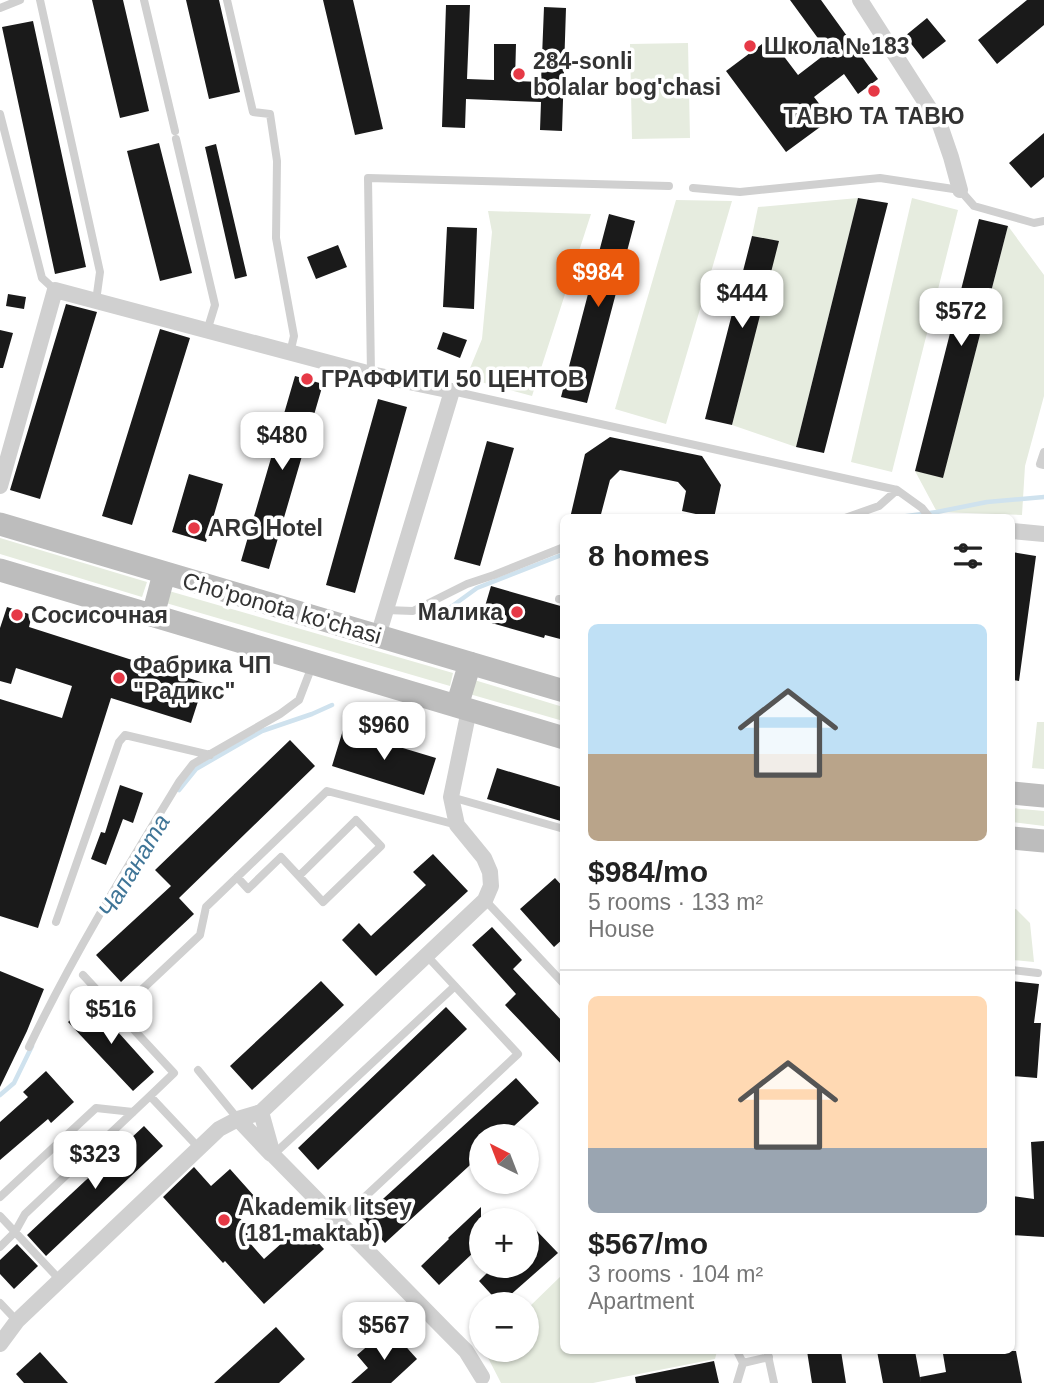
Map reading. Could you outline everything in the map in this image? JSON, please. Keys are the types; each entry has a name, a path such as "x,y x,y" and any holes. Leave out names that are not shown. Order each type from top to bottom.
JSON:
{"main road":[{"name":"Cho'ponota ko'chasi","path":"0,524 560,690"},
{"name":"Cho'ponota ko'chasi","path":"0,570 560,737"},
{"path":"153,615 164,574"},
{"path":"463,708 470,663"},
{"path":"1015,793 1044,796"},
{"path":"1015,838 1044,841"}],"street":[{"path":"860,0 940,125 960,190"},
{"path":"0,486 55,290 290,354 452,391 377,636"},
{"path":"1015,531 1044,534"},
{"path":"0,1344 17,1321 219,1129 236,1116 260,1112 485,900 491,886 490,872 484,858 457,825 451,797 463,708"},
{"path":"260,1112 272,1156"},
{"path":"236,1116 272,1156 466,1351 483,1380"}],"lane":[{"path":"0,8 20,0"},
{"path":"40,0 100,272 96,301"},
{"path":"144,0 215,305 208,331"},
{"path":"227,0 253,112 270,114 277,161 276,238 294,336 290,354"},
{"path":"0,114 43,278 55,290"},
{"path":"371,374 369,178 669,186"},
{"path":"693,188 740,192 880,178 960,190 974,206 1034,223 1044,221"},
{"path":"452,391 897,490 927,514"},
{"path":"1044,452 1041,464 1044,465"},
{"path":"856,514 879,506 897,490"},
{"path":"386,610 414,611 467,584 560,549"},
{"path":"29,1047 55,993 99,914 179,782 193,764 280,714 299,700 313,663"},
{"path":"56,922 120,742 125,735 210,755"},
{"path":"118,1013 200,935 206,907 327,791 457,825"},
{"path":"451,797 560,828"},
{"path":"237,877 248,889 281,858 323,901 381,845 356,820 299,876"},
{"path":"485,900 560,980"},
{"path":"338,1222 518,1054 427,956"},
{"path":"1015,970 1038,974"},
{"path":"0,1247 15,1232 24,1214 174,1073 83,975"},
{"path":"272,1156 455,986"},
{"path":"198,1070 236,1116"},
{"path":"150,1096 199,1148"},
{"path":"0,1197 96,1108 133,1112"},
{"path":"0,1216 60,1280"},
{"path":"0,1303 17,1321"},
{"path":"737,1383 743,1363 738,1354"},
{"path":"743,1363 768,1354 774,1383"}],"shaded area":[{"path":"688,43 690,138 632,139 630,44"},
{"path":"858,198 796,447 732,425 778,241 752,236 758,207"},
{"path":"912,198 958,210 892,472 851,462"},
{"path":"676,200 732,201 666,424 615,409"},
{"path":"488,211 591,214 532,396 466,378 482,339 492,232"},
{"path":"1008,226 1044,275 1044,396 1025,466 1022,515 937,512 915,471 943,477"},
{"path":"0,538 147,582 142,597 0,554"},
{"path":"169,591 453,673 450,686 166,603"},
{"path":"471,679 560,706 560,720 466,693"},
{"path":"1037,722 1044,722 1044,769 1032,768"},
{"path":"1015,808 1044,811 1044,826 1015,822"},
{"path":"1015,909 1030,923 1034,962 1015,960"},
{"path":"560,1277 560,1354 716,1354 715,1359 593,1383 501,1383 490,1362 539,1362 539,1297"}],"building":[{"path":"92,0 123,0 149,111 120,118"},
{"path":"186,0 219,0 240,92 209,99"},
{"path":"323,0 353,0 383,129 355,135"},
{"path":"790,0 821,0 878,79 858,94 844,74 814,97 831,119 786,152 726,71 770,38 798,75 828,52"},
{"path":"1027,0 1044,0 1044,25 997,64 978,40"},
{"path":"446,5 470,5 467,79 494,80 494,44 516,44 515,81 541,82 544,7 566,8 562,131 540,130 541,102 466,99 465,128 442,127"},
{"path":"927,18 946,41 923,59 905,36"},
{"path":"33,21 86,267 55,274 2,27"},
{"path":"1044,133 1044,177 1031,188 1009,163"},
{"path":"159,143 192,273 160,281 127,151"},
{"path":"216,144 247,276 235,279 205,147"},
{"path":"858,198 888,203 824,453 796,447"},
{"path":"609,214 635,221 587,403 561,397"},
{"path":"979,219 1008,226 943,478 915,471"},
{"path":"447,227 477,228 474,309 443,307"},
{"path":"752,236 779,241 732,425 705,419"},
{"path":"338,245 347,267 316,279 307,257"},
{"path":"8,294 26,297 24,309 6,306"},
{"path":"66,304 97,312 40,499 10,490"},
{"path":"160,329 190,338 132,525 102,516"},
{"path":"0,330 13,333 3,368 0,368"},
{"path":"443,332 467,340 460,358 437,349"},
{"path":"295,376 323,384 269,569 241,561"},
{"path":"378,399 407,407 355,593 326,585"},
{"path":"610,437 702,456 721,485 715,514 682,511 686,491 678,482 620,470 610,480 601,514 571,514 585,454"},
{"path":"487,441 514,448 480,566 454,559"},
{"path":"189,474 223,484 206,542 172,532"},
{"path":"1015,552 1036,556 1019,681 1015,680"},
{"name":"Малика","path":"491,586 560,606 560,639 545,635 544,638 481,620"},
{"path":"7,607 32,615 29,627 204,683 191,723 111,698 38,928 0,916 0,699 62,718 72,686 16,668 11,684 0,681 0,628"},
{"path":"343,730 436,758 424,795 332,766"},
{"path":"290,740 315,766 179,898 194,914 121,982 96,955 171,886 155,870"},
{"path":"497,768 560,787 560,821 487,799"},
{"path":"120,785 143,793 133,823 123,819 106,865 91,859 101,832 105,833"},
{"path":"433,854 468,891 376,976 342,940 359,923 371,936 426,885 413,872"},
{"path":"555,878 560,884 560,942 554,947 520,909"},
{"path":"492,927 522,960 513,969 560,1019 560,1063 505,1005 516,994 472,945"},
{"path":"0,971 44,989 0,1087"},
{"path":"321,981 344,1005 252,1090 230,1066"},
{"path":"1015,981 1039,984 1034,1023 1041,1023 1037,1078 1015,1076"},
{"path":"91,1002 154,1072 133,1091 68,1022"},
{"path":"446,1007 467,1029 318,1170 298,1148"},
{"path":"46,1071 74,1102 51,1123 48,1119 0,1160 0,1122 28,1097 23,1092"},
{"path":"516,1078 539,1103 516,1124 469,1124 469,1166 385,1243 362,1218"},
{"path":"144,1126 163,1146 46,1256 27,1235"},
{"path":"1044,1141 1044,1237 1015,1235 1015,1196 1034,1199 1031,1142"},
{"path":"194,1167 211,1186 230,1169 255,1197 236,1214 256,1235 249,1242 264,1259 302,1225 324,1249 264,1304 163,1197"},
{"path":"469,1218 469,1257 439,1285 421,1266"},
{"path":"539,1233 558,1253 539,1270"},
{"path":"17,1244 38,1266 14,1289 0,1274 0,1260"},
{"path":"482,1278 530,1278 514,1292 489,1292 479,1281"},
{"path":"276,1327 305,1359 279,1383 214,1383"},
{"path":"378,1337 390,1350 400,1340 417,1359 391,1383 351,1383 368,1368 357,1355"},
{"path":"1016,1351 1022,1383 921,1383 920,1377 946,1372 943,1354 1015,1354"},
{"path":"40,1352 68,1383 24,1383 16,1374"},
{"path":"807,1354 841,1354 846,1383 812,1383"},
{"path":"878,1354 916,1354 921,1383 883,1383"},
{"path":"714,1361 719,1383 636,1383 635,1377"}],"waterway":[{"name":"Чапаната","path":"922,514 987,502 1044,497"},
{"name":"Чапаната","path":"444,612 477,588 560,556"},
{"name":"Чапаната","path":"179,790 196,769 262,731 332,705"},
{"name":"Чапаната","path":"0,1095 14,1083 32,1046"}],"place":[{"name":"Школа №183","path":"750,46"},
{"name":"284-sonli bolalar bog'chasi","path":"519,74"},
{"name":"ТАВЮ ТА ТАВЮ","path":"874,91"},
{"name":"ГРАФФИТИ 50 ЦЕНТОВ","path":"307,379"},
{"name":"ARG Hotel","path":"194,528"},
{"name":"Малика","path":"517,612"},
{"name":"Сосисочная","path":"17,615"},
{"name":"Фабрика ЧП \"Радикс\"","path":"119,678"},
{"name":"Akademik litsey (181-maktab)","path":"224,1220"}]}
